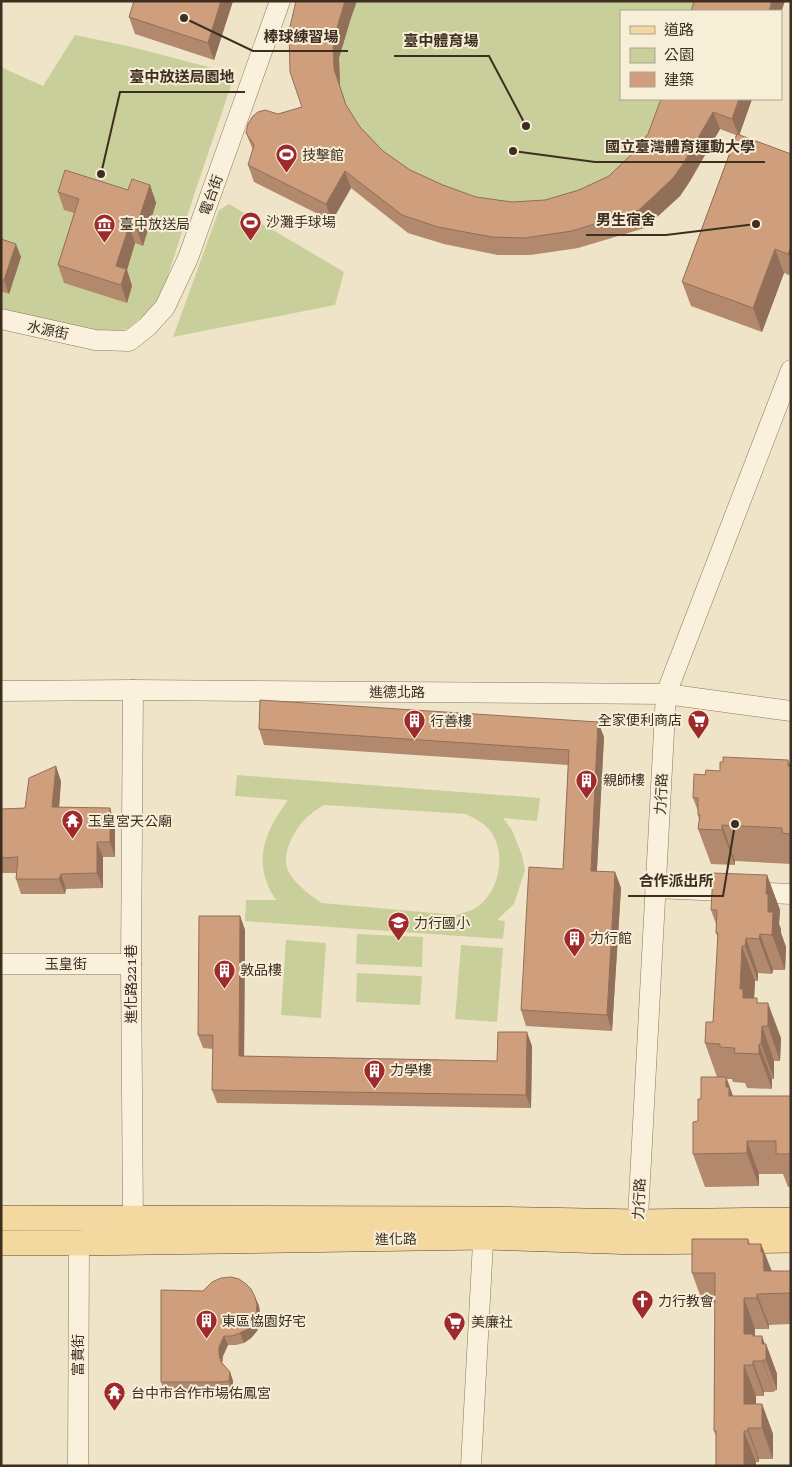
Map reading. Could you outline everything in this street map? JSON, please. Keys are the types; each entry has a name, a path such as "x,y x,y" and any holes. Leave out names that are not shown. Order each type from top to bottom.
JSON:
{"main road":[{"name":"進化路","path":"1,1218 133,1218 637,1232 791,1240"},
{"name":"進化路","path":"637,1232 791,1220"},
{"name":"進化路","path":"1,1243 79,1243 484,1228"}],"street":[{"name":"電台街","path":"95,340 129,341 147,327 165,307 188,258 280,1"},
{"name":"水源街","path":"1,319 95,340"},
{"name":"力行路","path":"637,1232 666,694 791,370"},
{"name":"進德北路","path":"1,691 133,690 666,694 791,711"},
{"name":"進化路221巷","path":"133,690 131,964 133,1218"},
{"path":"655,888 791,894"},
{"name":"玉皇街","path":"1,964 131,964"},
{"path":"79,1243 133,1218"},
{"path":"470,1466 484,1228"},
{"name":"富貴街","path":"78,1466 79,1243"}],"green space":[{"path":"308,1 785,1 781,10 620,10 620,100 752,100 739,136 720,129 680,196 578,248 530,255 498,255 444,244 409,233 363,198"},
{"path":"75,35 128,46 235,74 159,303 127,329 95,334 1,312 1,63 3,68 43,86"},
{"name":"沙灘手球場","path":"229,204 344,272 335,305 173,337 219,210"},
{"path":"237,775 540,798 537,821 503,818 512,830 522,855 525,870 514,904 497,920 505,921 503,939 245,921 246,900 276,900 264,872 264,850 270,829 288,800 235,796","holes":["324,805 466,814 491,831 497,845 499,866 497,877 488,897 472,910 456,915 322,903 297,883 287,868 287,854 296,831 306,818"]},
{"path":"357,934 423,937 422,967 356,964"},
{"path":"286,940 326,943 321,1018 281,1015"},
{"path":"461,945 503,948 497,1022 455,1019"},
{"path":"357,973 422,976 420,1005 356,1002"}],"building":[{"path":"134,1 221,1 208,43 129,17"},
{"path":"296,1 345,1 333,41 334,69 346,105 360,127 383,151 410,170 476,197 512,202 545,200 579,190 609,176 632,154 648,134 661,100 739,100 732,119 713,112 673,178 639,210 572,231 524,238 492,237 438,227 402,215 345,171 326,204 248,165 254,145 246,133 248,124 253,116 265,110 278,114 302,107 290,72 289,31"},
{"path":"694,1 772,1 769,10 691,10"},
{"path":"737,134 791,154 791,247 788,254 775,249 753,308 682,282"},
{"path":"65,170 128,190 132,179 150,185 136,228 129,226 116,266 126,269 121,285 58,265 79,199 58,192"},
{"path":"1,239 16,244 4,280 1,280"},
{"path":"260,700 598,722 591,871 615,872 607,1015 521,1010 529,867 563,869 569,750 259,729"},
{"path":"723,757 788,760 788,766 791,766 791,834 782,833 782,828 722,825 722,830 698,829 700,815 698,815 698,798 693,798 694,774 705,775 706,770 720,771 720,762 723,762"},
{"path":"56,766 52,807 110,808 110,842 97,842 97,873 61,874 59,879 16,879 18,857 1,858 1,809 25,808 29,778"},
{"path":"713,873 767,875 766,894 768,894 768,912 773,912 772,935 760,934 759,939 746,938 745,946 742,946 740,989 743,989 743,998 757,998 757,1003 768,1003 768,1026 762,1026 759,1054 734,1053 735,1048 705,1043 706,1022 713,1022 718,933 716,933 717,910 711,910"},
{"path":"199,916 240,916 239,1056 497,1061 498,1032 527,1032 526,1095 212,1090 213,1035 198,1035"},
{"path":"701,1077 726,1077 726,1087 729,1087 729,1096 791,1096 791,1154 776,1154 776,1141 747,1141 747,1153 693,1154 693,1122 698,1121"},
{"path":"692,1239 748,1239 748,1244 761,1244 764,1271 791,1271 791,1293 757,1294 757,1298 744,1298 744,1334 762,1336 762,1344 766,1344 766,1360 753,1361 753,1365 744,1365 744,1404 762,1404 762,1428 748,1428 748,1431 744,1431 744,1466 716,1466 716,1431 714,1431 715,1273 692,1273"},
{"name":"東區恊園好宅","path":"231,1277 239,1279 251,1289 257,1305 253,1322 248,1329 232,1336 224,1336 219,1347 221,1362 230,1372 229,1381 161,1382 161,1290 203,1291 212,1282 221,1278"}],"place":[{"name":"棒球練習場","path":"184,18"},
{"name":"臺中體育場","path":"526,126"},
{"name":"國立臺灣體育運動大學","path":"513,151"},
{"name":"臺中放送局園地","path":"101,174"},
{"name":"技擊館","path":"286,174"},
{"name":"男生宿舍","path":"756,224"},
{"name":"沙灘手球場","path":"250,241"},
{"name":"臺中放送局","path":"104,243"},
{"name":"全家便利商店","path":"698,739"},
{"name":"行善樓","path":"414,740"},
{"name":"親師樓","path":"587,799"},
{"name":"合作派出所","path":"735,824"},
{"name":"玉皇宮天公廟","path":"72,840"},
{"name":"力行國小","path":"398,942"},
{"name":"力行館","path":"574,957"},
{"name":"敦品樓","path":"224,989"},
{"name":"力學樓","path":"374,1089"},
{"name":"力行教會","path":"642,1320"},
{"name":"東區恊園好宅","path":"206,1340"},
{"name":"美廉社","path":"455,1341"},
{"name":"台中市合作市場佑鳳宮","path":"115,1412"}]}
